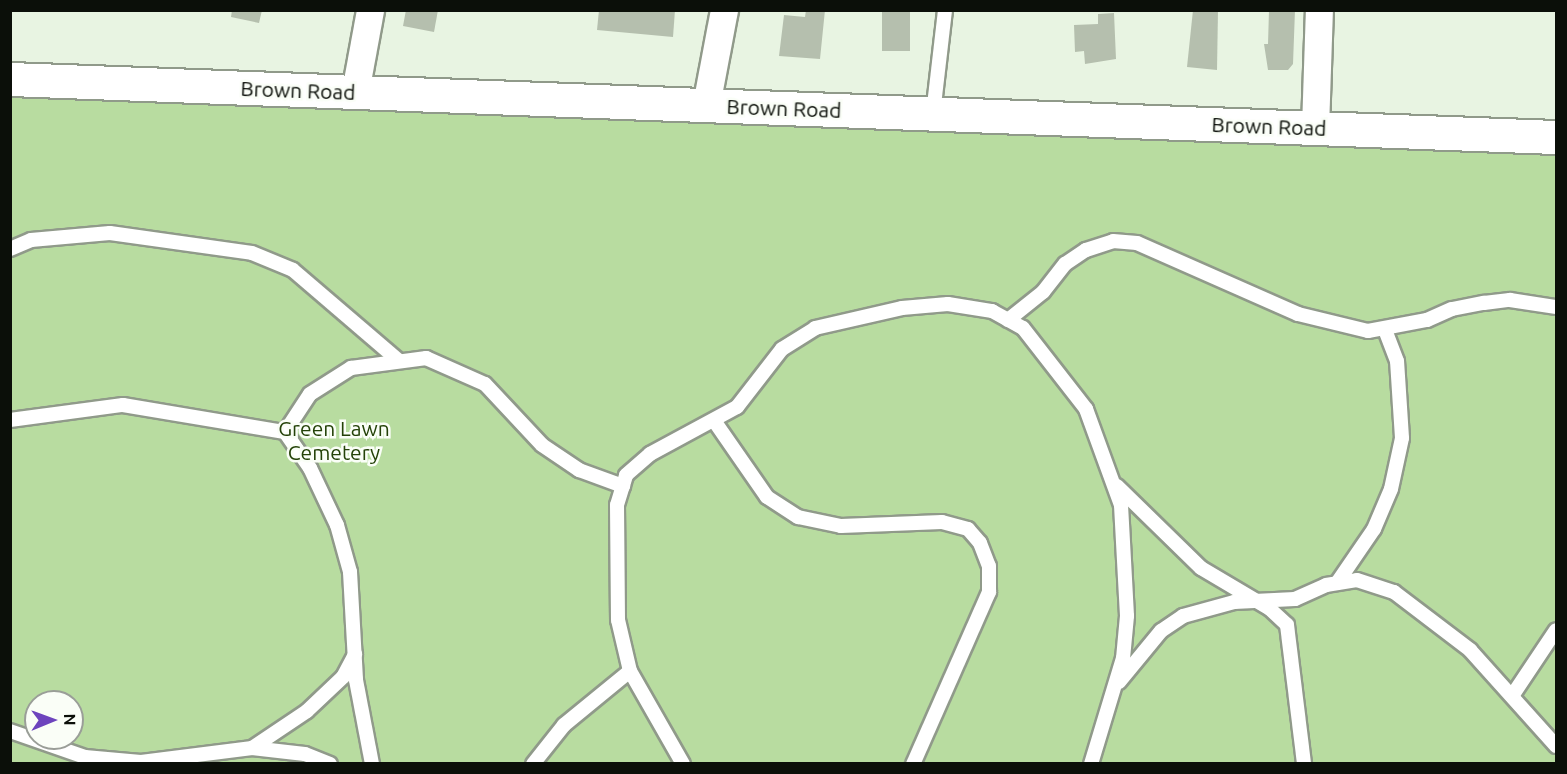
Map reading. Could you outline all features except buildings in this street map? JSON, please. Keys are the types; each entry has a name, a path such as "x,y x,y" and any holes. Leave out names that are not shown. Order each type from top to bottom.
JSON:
{"main road":[{"name":"Brown Road","path":"10,79 1557,137"}],"street":[{"path":"355,92 370,10"},
{"path":"706,105 724,10"},
{"path":"1315,128 1319,10"}],"lane":[{"path":"933,114 945,10"},
{"path":"10,249 31,240 111,233 252,253 293,270 398,360"},
{"path":"1008,320 1043,292 1065,264 1086,250 1113,241 1137,243 1298,314 1368,331 1385,329 1484,303 1510,300 1557,307"},
{"path":"683,764 630,671 618,620 617,505 626,475 650,454 715,422 737,407 782,349 815,328 902,308 948,304 992,311 1023,328 1086,409 1121,505 1127,570 1124,648 1091,764"},
{"path":"1337,584 1374,529 1391,489 1402,438 1397,361 1385,329"},
{"path":"285,432 310,394 351,368 426,358 455,367 485,384 542,445 579,470 623,486"},
{"path":"10,420 123,405 285,432 310,468 337,525 350,572 356,651 372,764"},
{"path":"715,422 767,497 798,517 841,526 942,522 968,529 980,543 989,566 989,592 913,764"},
{"path":"1112,480 1172,544 1287,625 1304,764"},
{"path":"1113,691 1161,631 1184,616 1210,606 1295,599 1337,584 1357,580 1394,592 1470,651 1557,746"},
{"path":"1512,696 1557,630"},
{"path":"252,748 307,711 343,677 356,651"},
{"path":"533,764 564,725 630,671"},
{"path":"10,731 85,757 140,763 252,748 305,754 330,764"}],"green space":[{"name":"Green Lawn Cemetery","path":"11,95 1556,154 1556,763 11,764"}]}
